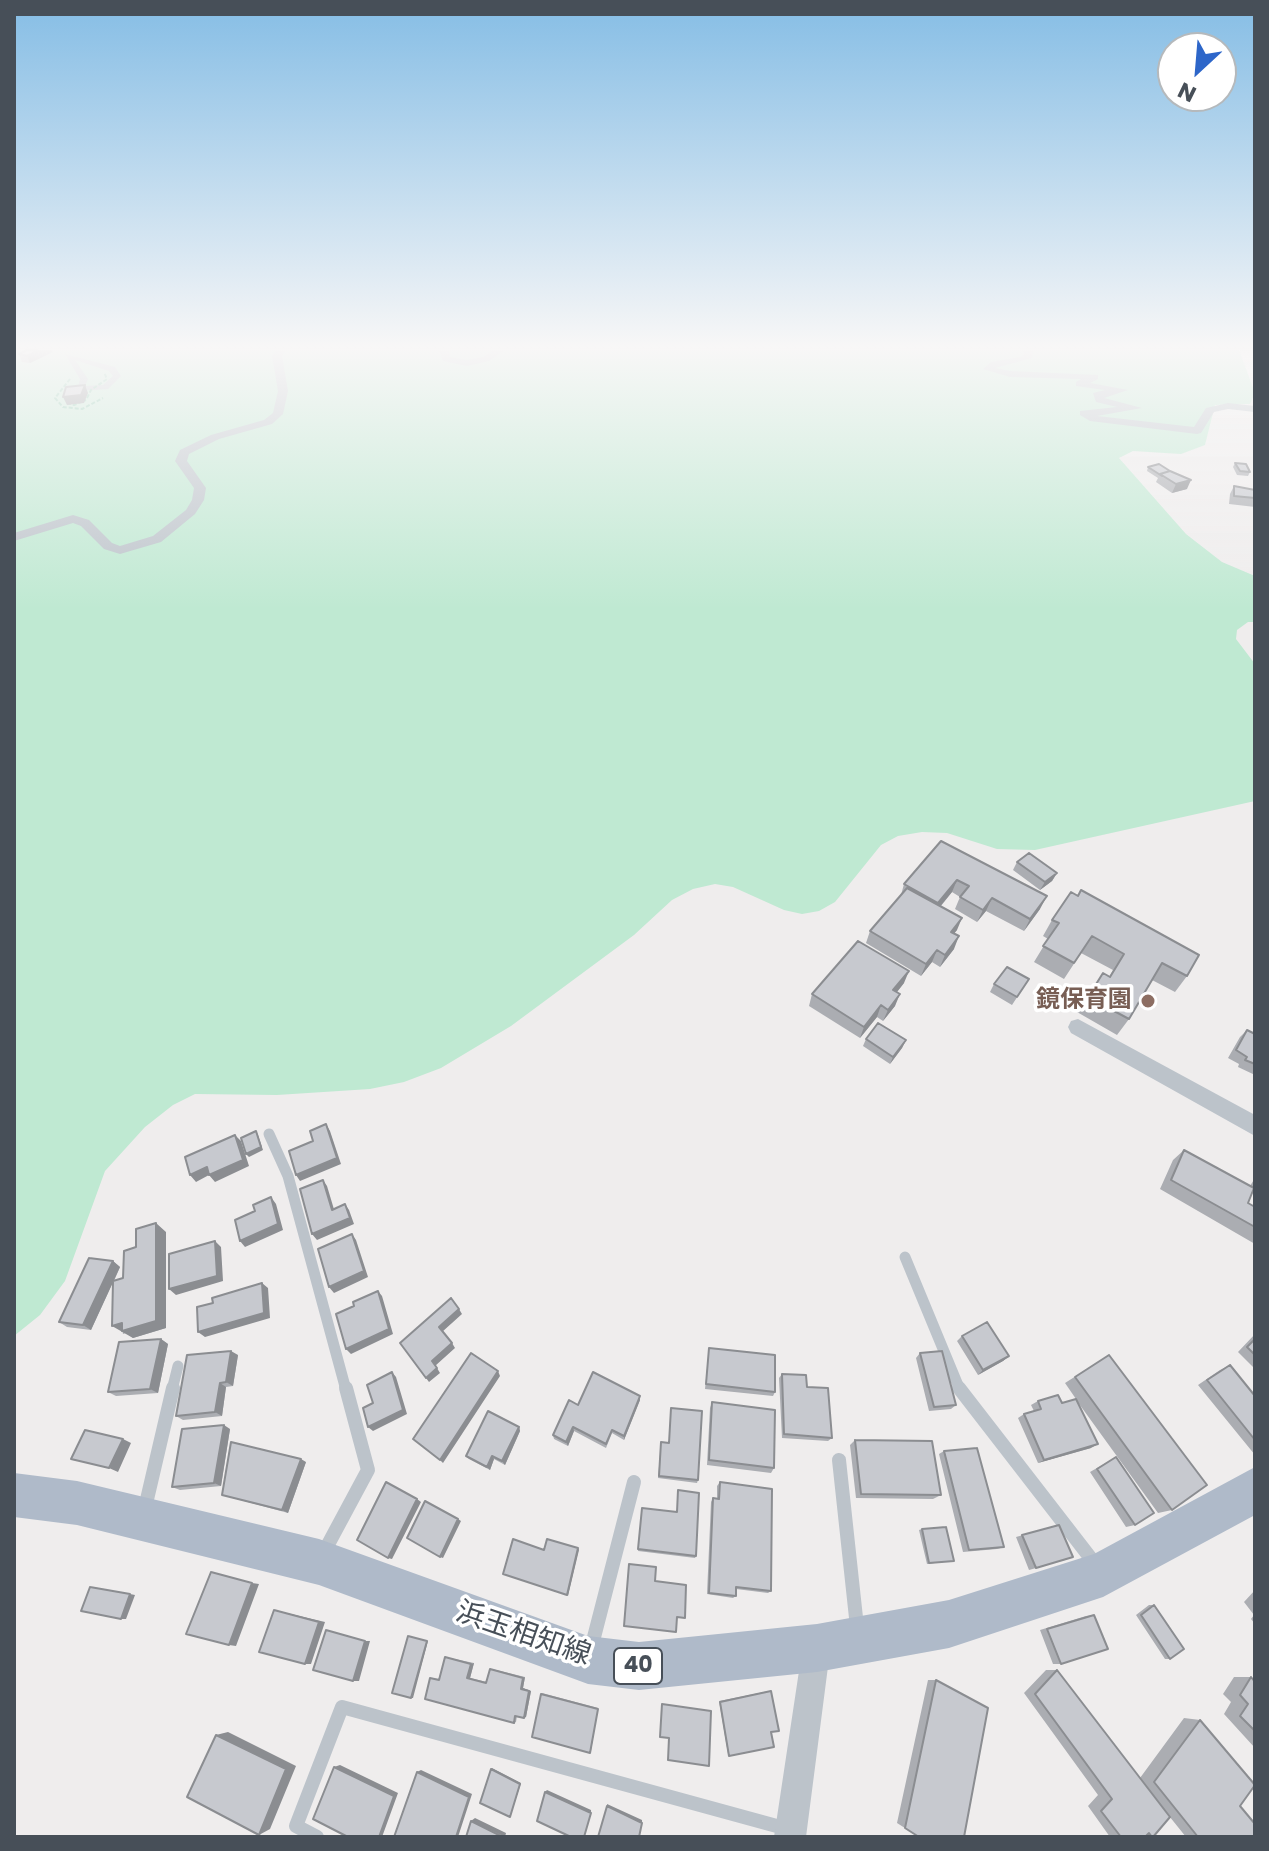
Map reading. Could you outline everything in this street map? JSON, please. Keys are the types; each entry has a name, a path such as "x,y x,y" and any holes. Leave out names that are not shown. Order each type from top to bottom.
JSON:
{"main road":[{"name":"浜玉相知線","path":"14,1495 77,1503 319,1562 588,1660 639,1666 838,1645 949,1624 1103,1574 1213,1516 1255,1489"}],"street":[{"path":"14,537 73,519 85,523 108,546 120,550 157,539 191,512 198,500 200,488 181,461 184,452 222,436"},
{"path":"1078,1027 1255,1126"},
{"path":"791,1833 838,1645"}],"lane":[{"path":"269,1134 288,1176 368,1470 319,1562"},
{"path":"905,1257 960,1390 1103,1574"},
{"path":"143,1519 178,1366"},
{"path":"838,1645 839,1460"},
{"path":"588,1660 634,1482"},
{"path":"317,1837 296,1826 342,1707 791,1833"}],"green space":[{"path":"14,436 1207,436 1205,445 1181,454 1133,451 1119,458 1186,534 1222,562 1255,576 1255,622 1248,622 1237,630 1236,639 1255,664 1255,801 1035,850 997,849 947,833 922,832 898,836 881,845 835,902 819,911 802,914 784,910 733,887 715,884 693,889 672,900 634,935 511,1026 441,1068 404,1082 370,1089 277,1095 195,1094 173,1105 145,1127 105,1171 65,1281 40,1315 14,1336"}],"building":[{"path":"1235,463 1246,464 1250,472 1240,471"},
{"path":"1159,464 1170,471 1160,474 1162,476 1148,467"},
{"path":"1170,471 1191,480 1176,484 1160,474"},
{"path":"1234,486 1255,490 1255,498 1234,496"},
{"path":"941,841 1047,896 1030,919 992,898 983,910 960,897 969,886 957,880 938,903 904,884"},
{"path":"1029,853 1057,873 1045,882 1017,862"},
{"path":"907,888 962,918 951,932 959,936 945,955 937,950 926,964 870,931"},
{"path":"1081,890 1199,955 1187,976 1162,963 1129,1019 1088,997 1103,973 1110,977 1124,954 1092,936 1074,963 1043,946 1059,923 1052,920 1071,892 1078,896"},
{"path":"858,941 909,971 893,990 900,994 888,1010 881,1005 864,1027 812,994"},
{"path":"1007,967 1029,979 1017,997 994,984"},
{"path":"878,1023 906,1040 893,1057 866,1039"},
{"path":"1247,1030 1255,1034 1255,1064 1245,1060 1247,1057 1236,1050"},
{"path":"326,1124 337,1158 296,1175 289,1151 313,1141 310,1131"},
{"path":"256,1131 261,1147 246,1154 241,1138"},
{"path":"235,1135 243,1160 209,1175 207,1167 190,1175 185,1157"},
{"path":"1184,1150 1254,1188 1248,1203 1255,1207 1255,1227 1171,1180"},
{"path":"323,1180 332,1210 345,1204 350,1218 312,1234 300,1189"},
{"path":"271,1197 278,1224 240,1241 235,1220 255,1211 253,1205"},
{"path":"156,1223 156,1321 122,1331 122,1323 112,1326 113,1281 123,1278 124,1251 136,1247 136,1229"},
{"path":"352,1234 364,1271 329,1287 318,1249"},
{"path":"215,1241 217,1276 169,1289 169,1254"},
{"path":"89,1258 113,1261 83,1325 59,1322"},
{"path":"262,1283 264,1313 198,1332 197,1307 213,1303 212,1298"},
{"path":"378,1291 389,1329 346,1349 336,1314"},
{"path":"451,1298 459,1309 439,1327 452,1343 432,1361 437,1368 426,1378 400,1343"},
{"path":"987,1322 1009,1356 983,1370 962,1336"},
{"path":"161,1339 150,1389 108,1392 119,1342"},
{"path":"1255,1339 1255,1355 1247,1347"},
{"path":"709,1348 775,1355 775,1392 706,1384"},
{"path":"231,1351 226,1382 220,1383 215,1412 176,1416 187,1355"},
{"path":"942,1351 956,1405 934,1407 920,1353"},
{"path":"471,1353 498,1371 440,1460 413,1439"},
{"path":"1109,1355 1207,1485 1172,1510 1075,1377"},
{"path":"1230,1365 1255,1396 1255,1440 1207,1380"},
{"path":"392,1372 403,1410 368,1427 363,1408 373,1403 367,1385"},
{"path":"593,1372 640,1396 624,1436 612,1430 606,1444 573,1427 566,1442 553,1435 569,1400 578,1405"},
{"path":"782,1374 806,1375 807,1387 828,1388 832,1438 784,1434"},
{"path":"1058,1395 1062,1403 1076,1399 1098,1444 1044,1460 1024,1414 1041,1409 1038,1401"},
{"path":"712,1402 775,1410 774,1468 709,1460"},
{"path":"671,1408 702,1411 698,1480 659,1476 661,1442 669,1443"},
{"path":"488,1411 519,1427 502,1461 492,1456 487,1467 466,1456"},
{"path":"224,1425 214,1483 172,1487 182,1429"},
{"path":"85,1430 123,1439 109,1468 71,1459"},
{"path":"855,1440 932,1441 941,1495 861,1494"},
{"path":"231,1442 301,1459 282,1510 222,1495"},
{"path":"977,1448 1004,1547 969,1550 944,1451"},
{"path":"1116,1457 1154,1513 1135,1525 1097,1469"},
{"path":"386,1482 417,1499 388,1558 357,1540"},
{"path":"720,1482 772,1489 771,1591 736,1587 736,1596 709,1593 713,1498 719,1499"},
{"path":"678,1490 699,1493 696,1556 638,1549 642,1508 677,1512"},
{"path":"425,1501 458,1519 440,1557 407,1538"},
{"path":"1059,1525 1073,1557 1036,1568 1022,1535"},
{"path":"946,1527 954,1561 929,1563 922,1529"},
{"path":"513,1539 544,1550 547,1539 578,1548 567,1595 503,1574"},
{"path":"629,1564 656,1567 655,1581 686,1585 685,1618 677,1617 676,1632 624,1626"},
{"path":"211,1572 252,1583 229,1645 186,1634"},
{"path":"90,1587 130,1594 121,1619 81,1611"},
{"path":"1154,1605 1184,1649 1170,1659 1141,1615"},
{"path":"274,1610 319,1622 305,1664 259,1652"},
{"path":"1094,1615 1108,1649 1061,1664 1047,1629"},
{"path":"326,1630 365,1641 353,1681 313,1670"},
{"path":"408,1636 427,1641 411,1698 392,1693"},
{"path":"445,1657 471,1664 467,1678 486,1683 490,1669 523,1678 521,1689 529,1691 524,1718 515,1716 514,1723 425,1699 430,1678 439,1680"},
{"path":"1057,1670 1170,1817 1153,1837 1149,1833 1145,1837 1121,1837 1101,1811 1112,1799 1035,1694"},
{"path":"1251,1677 1255,1682 1255,1731 1240,1716 1248,1704 1240,1695"},
{"path":"936,1680 988,1708 964,1837 919,1837 905,1828"},
{"path":"771,1691 779,1731 771,1732 774,1747 729,1756 720,1702"},
{"path":"541,1694 598,1709 590,1753 532,1737"},
{"path":"662,1704 711,1711 709,1766 668,1760 669,1738 660,1737"},
{"path":"1200,1720 1255,1785 1240,1806 1255,1824 1255,1837 1198,1837 1154,1782"},
{"path":"216,1735 286,1769 259,1835 187,1797"},
{"path":"334,1767 394,1796 379,1837 348,1837 313,1819"},
{"path":"491,1769 520,1784 510,1817 480,1803"},
{"path":"417,1772 469,1797 456,1837 394,1837"},
{"path":"545,1792 591,1813 584,1837 571,1837 537,1821"},
{"path":"607,1806 642,1823 639,1837 598,1837"},
{"path":"471,1821 503,1837 466,1837"}],"place":[{"name":"鏡保育園","path":"1148,1001"}]}
